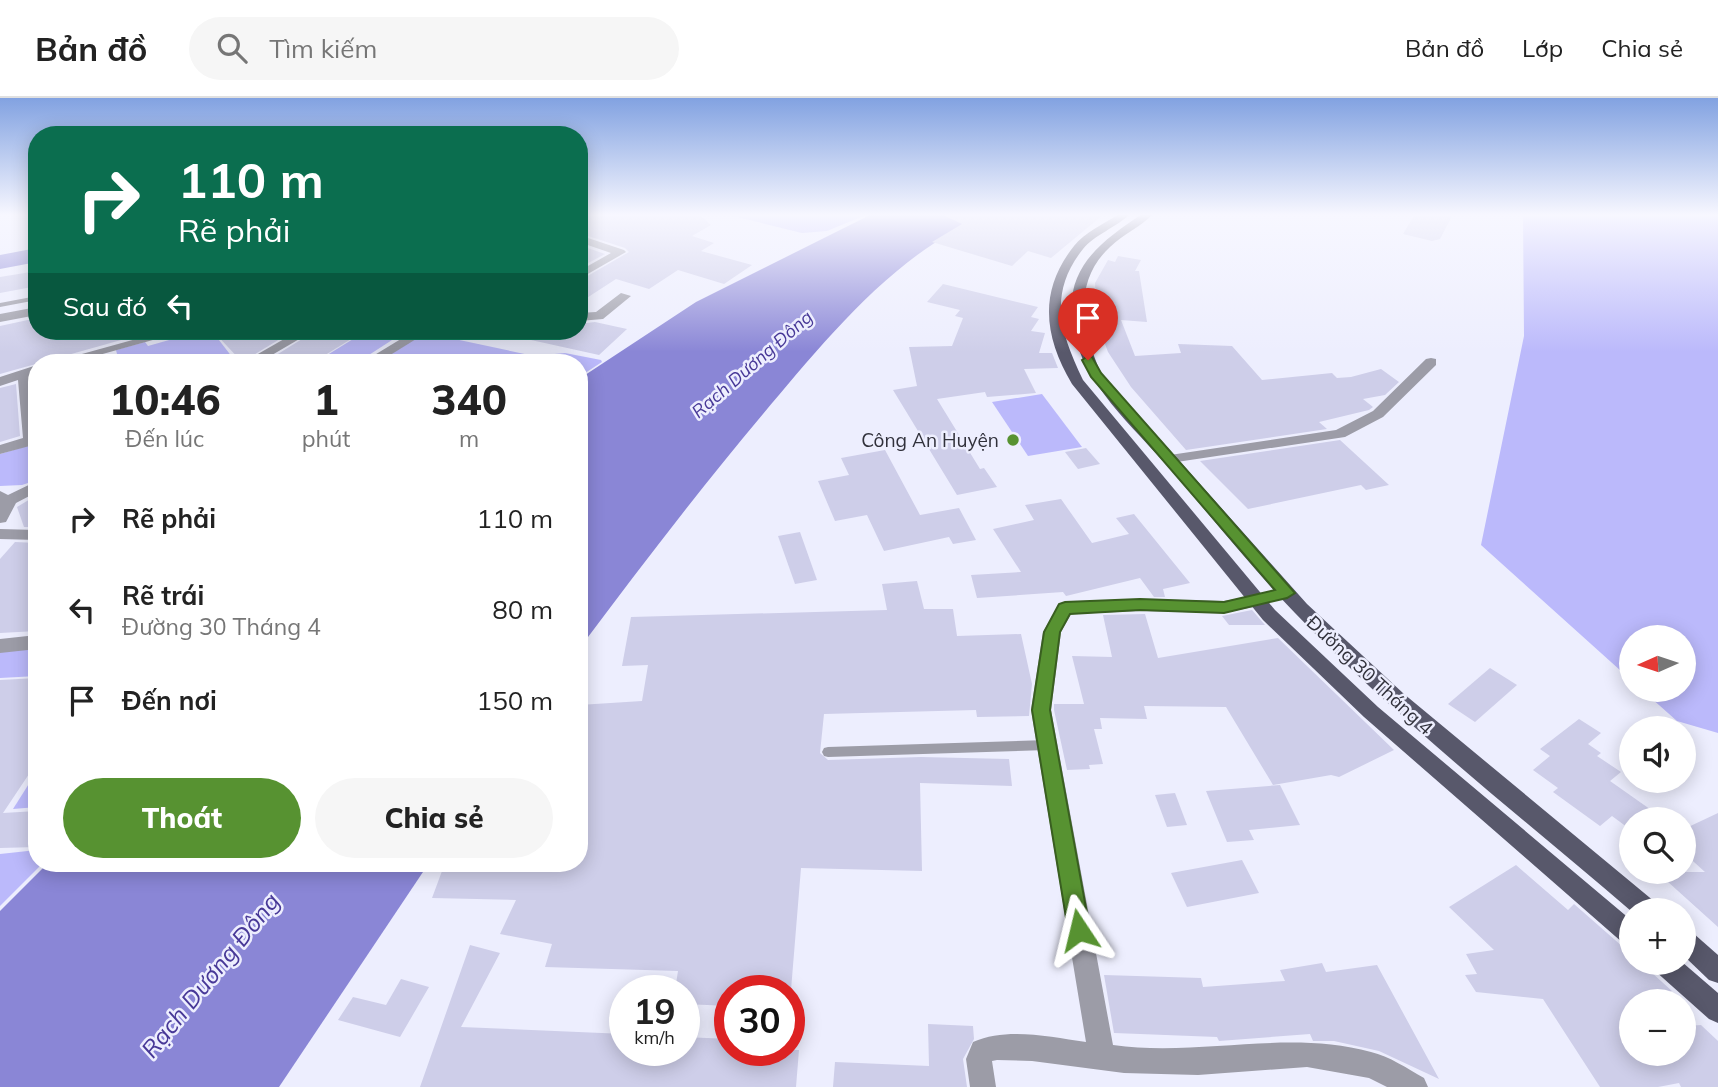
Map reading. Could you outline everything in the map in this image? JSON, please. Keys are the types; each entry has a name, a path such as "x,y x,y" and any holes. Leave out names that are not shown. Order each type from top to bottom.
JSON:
{"main road":[{"name":"Đường 30 Tháng 4","path":"1071,260 1058,283 1053,312 1060,346 1074,377 1257,601 1371,712 1619,925"},
{"name":"Đường 30 Tháng 4","path":"1093,260 1081,280 1075,315 1081,346 1095,374 1287,593 1397,699 1633,898"},
{"path":"1074,377 1095,374"},
{"path":"1257,601 1287,593"},
{"path":"1696,952 1718,971"},
{"path":"1678,975 1718,1010"}],"street":[{"path":"588,271 606,260"},
{"path":"588,317 599,316 625,296"},
{"path":"0,318 28,313"},
{"path":"90,354 144,340"},
{"path":"265,354 291,340"},
{"path":"384,354 408,340"},
{"path":"1170,459 1340,434 1378,414 1430,362"},
{"path":"0,382 28,372"},
{"path":"0,450 28,442"},
{"path":"0,518 8,510 4,498 28,489"},
{"path":"0,534 28,535"},
{"path":"1102,1058 1041,710 1052,632 1065,608 1140,605 1224,607 1257,601"},
{"path":"0,646 28,643"},
{"path":"983,1087 979,1059 987,1048 1032,1048 1102,1058 1198,1062 1307,1054 1372,1065 1415,1087"}],"lane":[{"path":"0,304 28,299"},
{"path":"828,752 1047,745"}],"shaded area":[{"path":"1523,260 1718,260 1718,733 1696,727 1696,716 1671,716 1656,702 1696,702 1696,625 1619,625 1619,669 1481,545 1524,336"},
{"path":"169,340 219,340 230,354 117,354 116,350 145,342 148,346"},
{"path":"351,340 392,340 370,354 329,354"},
{"path":"413,340 459,340 525,354 389,354"},
{"path":"588,357 602,362 588,371"},
{"path":"1042,394 1082,447 1028,456 992,402"},
{"path":"28,446 28,483 0,486 0,454"},
{"path":"28,649 28,676 0,678 0,651"},
{"path":"28,785 28,808 13,809"},
{"path":"28,851 28,872 34,872 0,906 0,854"}],"water":[{"path":"780,260 911,260 867,298 786,386 588,637 588,373 696,302"},
{"path":"39,872 423,872 279,1087 0,1087 0,911"}],"building":[{"path":"615,260 734,260 752,265 724,284 678,270 649,289 616,279 588,297 588,276"},
{"path":"993,260 1018,260 1012,266"},
{"path":"1108,260 1141,260 1135,271 1139,271 1147,322 1121,320 1135,356 1181,353 1178,344 1232,346 1262,380 1332,373 1337,378 1351,377 1381,369 1399,382 1385,395 1363,399 1373,407 1369,410 1319,422 1327,429 1186,450 1131,387 1108,352 1098,325 1095,283"},
{"path":"28,272 28,288 0,293 0,277"},
{"path":"943,284 1038,307 1031,317 1039,319 1031,331 1045,333 1039,353 1052,353 1058,368 1024,369 1036,393 987,397 985,392 937,399 980,469 984,468 997,487 957,495 893,390 917,386 909,347 952,346 963,318 955,316 960,310 927,302"},
{"path":"28,320 28,340 121,340 71,354 28,354 28,366 0,374 0,326"},
{"path":"588,323 627,329 599,355 531,340 588,340"},
{"path":"221,340 278,340 255,354 235,354"},
{"path":"300,340 349,340 327,354 278,354"},
{"path":"16,384 20,436 0,442 0,388"},
{"path":"1340,440 1389,485 1366,490 1361,485 1248,509 1200,461"},
{"path":"1086,448 1100,464 1078,469 1065,452"},
{"path":"885,450 920,515 959,508 976,540 953,544 949,537 884,551 867,515 835,521 818,481 849,475 841,458"},
{"path":"1061,499 1092,543 1129,534 1116,518 1134,514 1190,583 1163,589 1165,597 1154,597 1140,578 1066,596 1063,592 977,598 971,575 1021,572 993,529 1034,520 1025,505"},
{"path":"28,500 28,527 24,527 17,507"},
{"path":"800,532 817,580 795,584 778,536"},
{"path":"15,542 28,543 28,631 0,633 0,559"},
{"path":"917,581 924,609 953,609 957,636 1021,634 1032,684 1029,716 977,717 976,710 824,714 820,753 828,760 921,757 1009,759 1012,786 920,783 922,871 801,868 792,975 714,975 714,1005 700,1005 700,975 677,975 678,971 545,967 552,944 500,934 516,900 432,898 442,872 588,872 588,704 642,701 648,665 622,666 631,617 887,610 882,584"},
{"path":"1252,610 1265,625 1229,625 1222,616"},
{"path":"1145,614 1158,658 1278,638 1394,750 1339,777 1331,775 1273,785 1226,707 1144,706 1147,719 1100,718 1102,729 1094,729 1103,764 1089,765 1090,769 1067,770 1054,704 1084,704 1072,656 1112,657 1103,615"},
{"path":"1490,668 1517,685 1475,722 1448,704"},
{"path":"28,678 28,776 3,813 28,812 28,847 0,848 0,680"},
{"path":"1579,719 1601,733 1588,744 1601,753 1597,756 1619,771 1610,781 1619,787 1619,793 1627,793 1647,807 1619,807 1619,821 1612,816 1600,826 1553,792 1558,788 1533,770 1550,756 1540,749"},
{"path":"1280,785 1300,825 1249,830 1254,840 1227,842 1206,791"},
{"path":"1175,793 1187,825 1167,827 1155,795"},
{"path":"1718,813 1718,927 1696,907 1696,898 1686,898 1670,884 1696,884 1696,872 1705,872 1696,864 1696,823"},
{"path":"1242,860 1259,893 1187,907 1171,873"},
{"path":"1516,865 1568,910 1574,904 1619,943 1619,975 1654,975 1670,989 1619,989 1619,1066 1696,1066 1696,1025 1701,1025 1718,1041 1718,1087 1681,1087 1679,1083 1658,1087 1600,1087 1543,999 1476,992 1465,975 1477,974 1466,954 1494,950 1449,907"},
{"path":"470,945 500,953 461,1027 609,1033 609,1066 700,1066 700,1038 714,1038 714,1066 798,1066 796,1087 420,1087"},
{"path":"1322,963 1326,972 1377,965 1439,1079 1379,1051 1334,1041 1313,1041 1310,1034 1219,1041 1217,1037 1114,1033 1104,975 1201,978 1203,987 1285,981 1280,970"},
{"path":"401,979 429,987 400,1037 338,1020 353,997 386,1005"},
{"path":"928,1024 973,1026 974,1039 963,1059 967,1087 833,1087 835,1062 929,1066"}],"waterway":[{"name":"Rạch Dương Đông","path":"0,262 10,260"}],"place":[{"name":"Công An Huyện","path":"1013,440"}],"route":[{"path":"1079,930 1041,710 1052,632 1062,618 1065,608 1140,605 1224,607 1287,593 1095,374 1088,360"}]}
